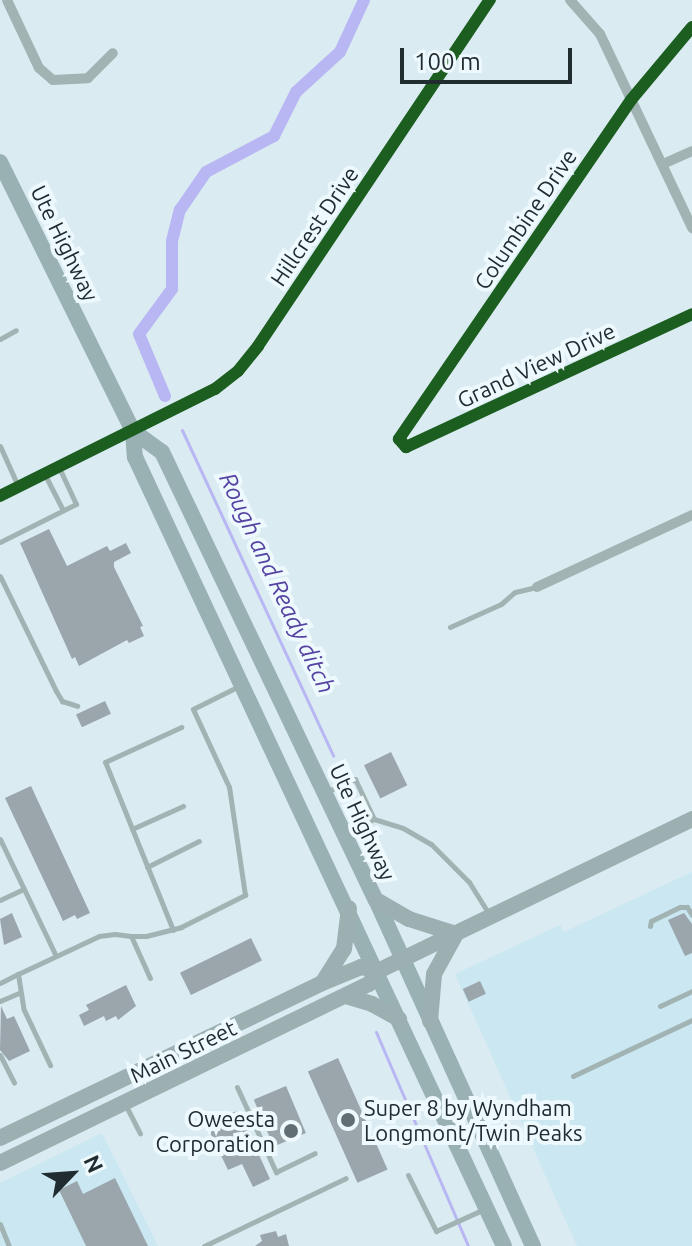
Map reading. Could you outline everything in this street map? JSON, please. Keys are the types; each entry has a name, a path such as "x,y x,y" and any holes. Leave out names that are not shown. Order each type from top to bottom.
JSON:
{"highway":[{"name":"Main Street","path":"0,1163 346,996 369,984 378,971 692,819"},
{"path":"376,900 409,919 456,934 434,974 430,1021"},
{"path":"322,983 344,949 349,908"},
{"name":"Main Street","path":"0,1138 322,983 361,967 378,971"},
{"path":"346,996 399,1019"}],"main road":[{"name":"Ute Highway","path":"0,162 133,431 135,457 349,908 504,1246"},
{"name":"Ute Highway","path":"133,431 162,452 376,900 533,1246"}],"street":[{"path":"7,0 39,68 53,80 88,78 113,53"},
{"name":"Hillcrest Drive","path":"0,496 215,389 238,371 490,0"},
{"path":"570,0 600,34 692,228"},
{"name":"Columbine Drive","path":"399,439 631,100 692,27"},
{"path":"663,164 692,151"},
{"name":"Grand View Drive","path":"399,439 406,447 692,314"},
{"path":"537,587 692,515"}],"lane":[{"path":"0,339 16,330"},
{"path":"0,446 18,487"},
{"path":"0,542 76,504 58,467"},
{"path":"45,474 63,510"},
{"path":"0,576 56,691 62,701 77,706"},
{"path":"450,627 501,604 515,592 537,587"},
{"path":"0,983 99,936 131,936 173,930 245,895 229,787 193,709 244,684"},
{"path":"173,930 105,762 181,727"},
{"path":"326,793 355,779 374,819"},
{"path":"132,829 183,806"},
{"path":"344,833 374,819 403,828 431,844 475,889 491,917"},
{"path":"0,839 56,956"},
{"path":"147,867 199,841"},
{"path":"0,900 24,889"},
{"path":"650,926 651,921 680,907 687,907 692,915"},
{"path":"131,936 150,978"},
{"path":"18,974 19,993 50,1065"},
{"path":"660,1006 692,991"},
{"path":"0,1001 19,993"},
{"path":"573,1076 692,1020"},
{"path":"0,1055 14,1083"},
{"path":"237,1087 276,1172 315,1153"},
{"path":"125,1104 140,1133"},
{"path":"408,1175 436,1231 486,1208"},
{"path":"204,1246 346,1178"},
{"path":"0,1224 9,1246"}],"shaded area":[{"path":"692,872 692,1246 577,1246 455,974 560,925 564,932"},
{"path":"102,1133 158,1246 0,1246 0,1183"}],"building":[{"path":"49,529 67,566 107,546 110,551 126,543 131,553 114,562 114,567 143,626 140,627 144,636 129,643 127,640 79,666 75,657 72,659 20,543"},
{"path":"105,701 111,714 82,727 76,715"},
{"path":"391,752 407,785 380,798 364,765"},
{"path":"31,786 90,913 77,919 75,915 63,921 5,798"},
{"path":"12,913 22,937 4,945 0,919"},
{"path":"684,913 692,924 692,953 685,956 668,920"},
{"path":"251,938 262,960 191,995 180,973"},
{"path":"480,981 486,994 469,1002 463,989"},
{"path":"126,985 136,1006 118,1020 116,1016 106,1021 104,1016 84,1026 79,1015 89,1010 86,1005"},
{"path":"1,1006 7,1019 14,1016 30,1051 9,1061 0,1050"},
{"name":"Super 8 by Wyndham Longmont/Twin Peaks","path":"338,1058 388,1169 357,1183 308,1071"},
{"path":"286,1086 306,1133 274,1147 254,1100"},
{"path":"239,1111 270,1179 253,1187 242,1164 228,1170 207,1126 221,1115"},
{"path":"115,1178 148,1246 86,1246 59,1190 77,1181 83,1194"},
{"path":"276,1231 278,1237 286,1234 289,1246 255,1246 262,1241 260,1235"}],"waterway":[{"name":"Rough and Ready ditch","path":"165,396 139,334 172,289 172,241 180,210 206,172 274,136 296,92 340,52 364,0"},
{"name":"Rough and Ready ditch","path":"182,430 333,756"},
{"name":"Rough and Ready ditch","path":"376,1032 468,1246"}],"cycle path":[{"path":"0,496 215,389 238,371 258,346 490,0"},
{"path":"692,27 631,100 399,439 406,447 692,314"}],"place":[{"name":"Super 8 by Wyndham Longmont/Twin Peaks","path":"348,1120"},
{"name":"Oweesta Corporation","path":"291,1131"}]}
